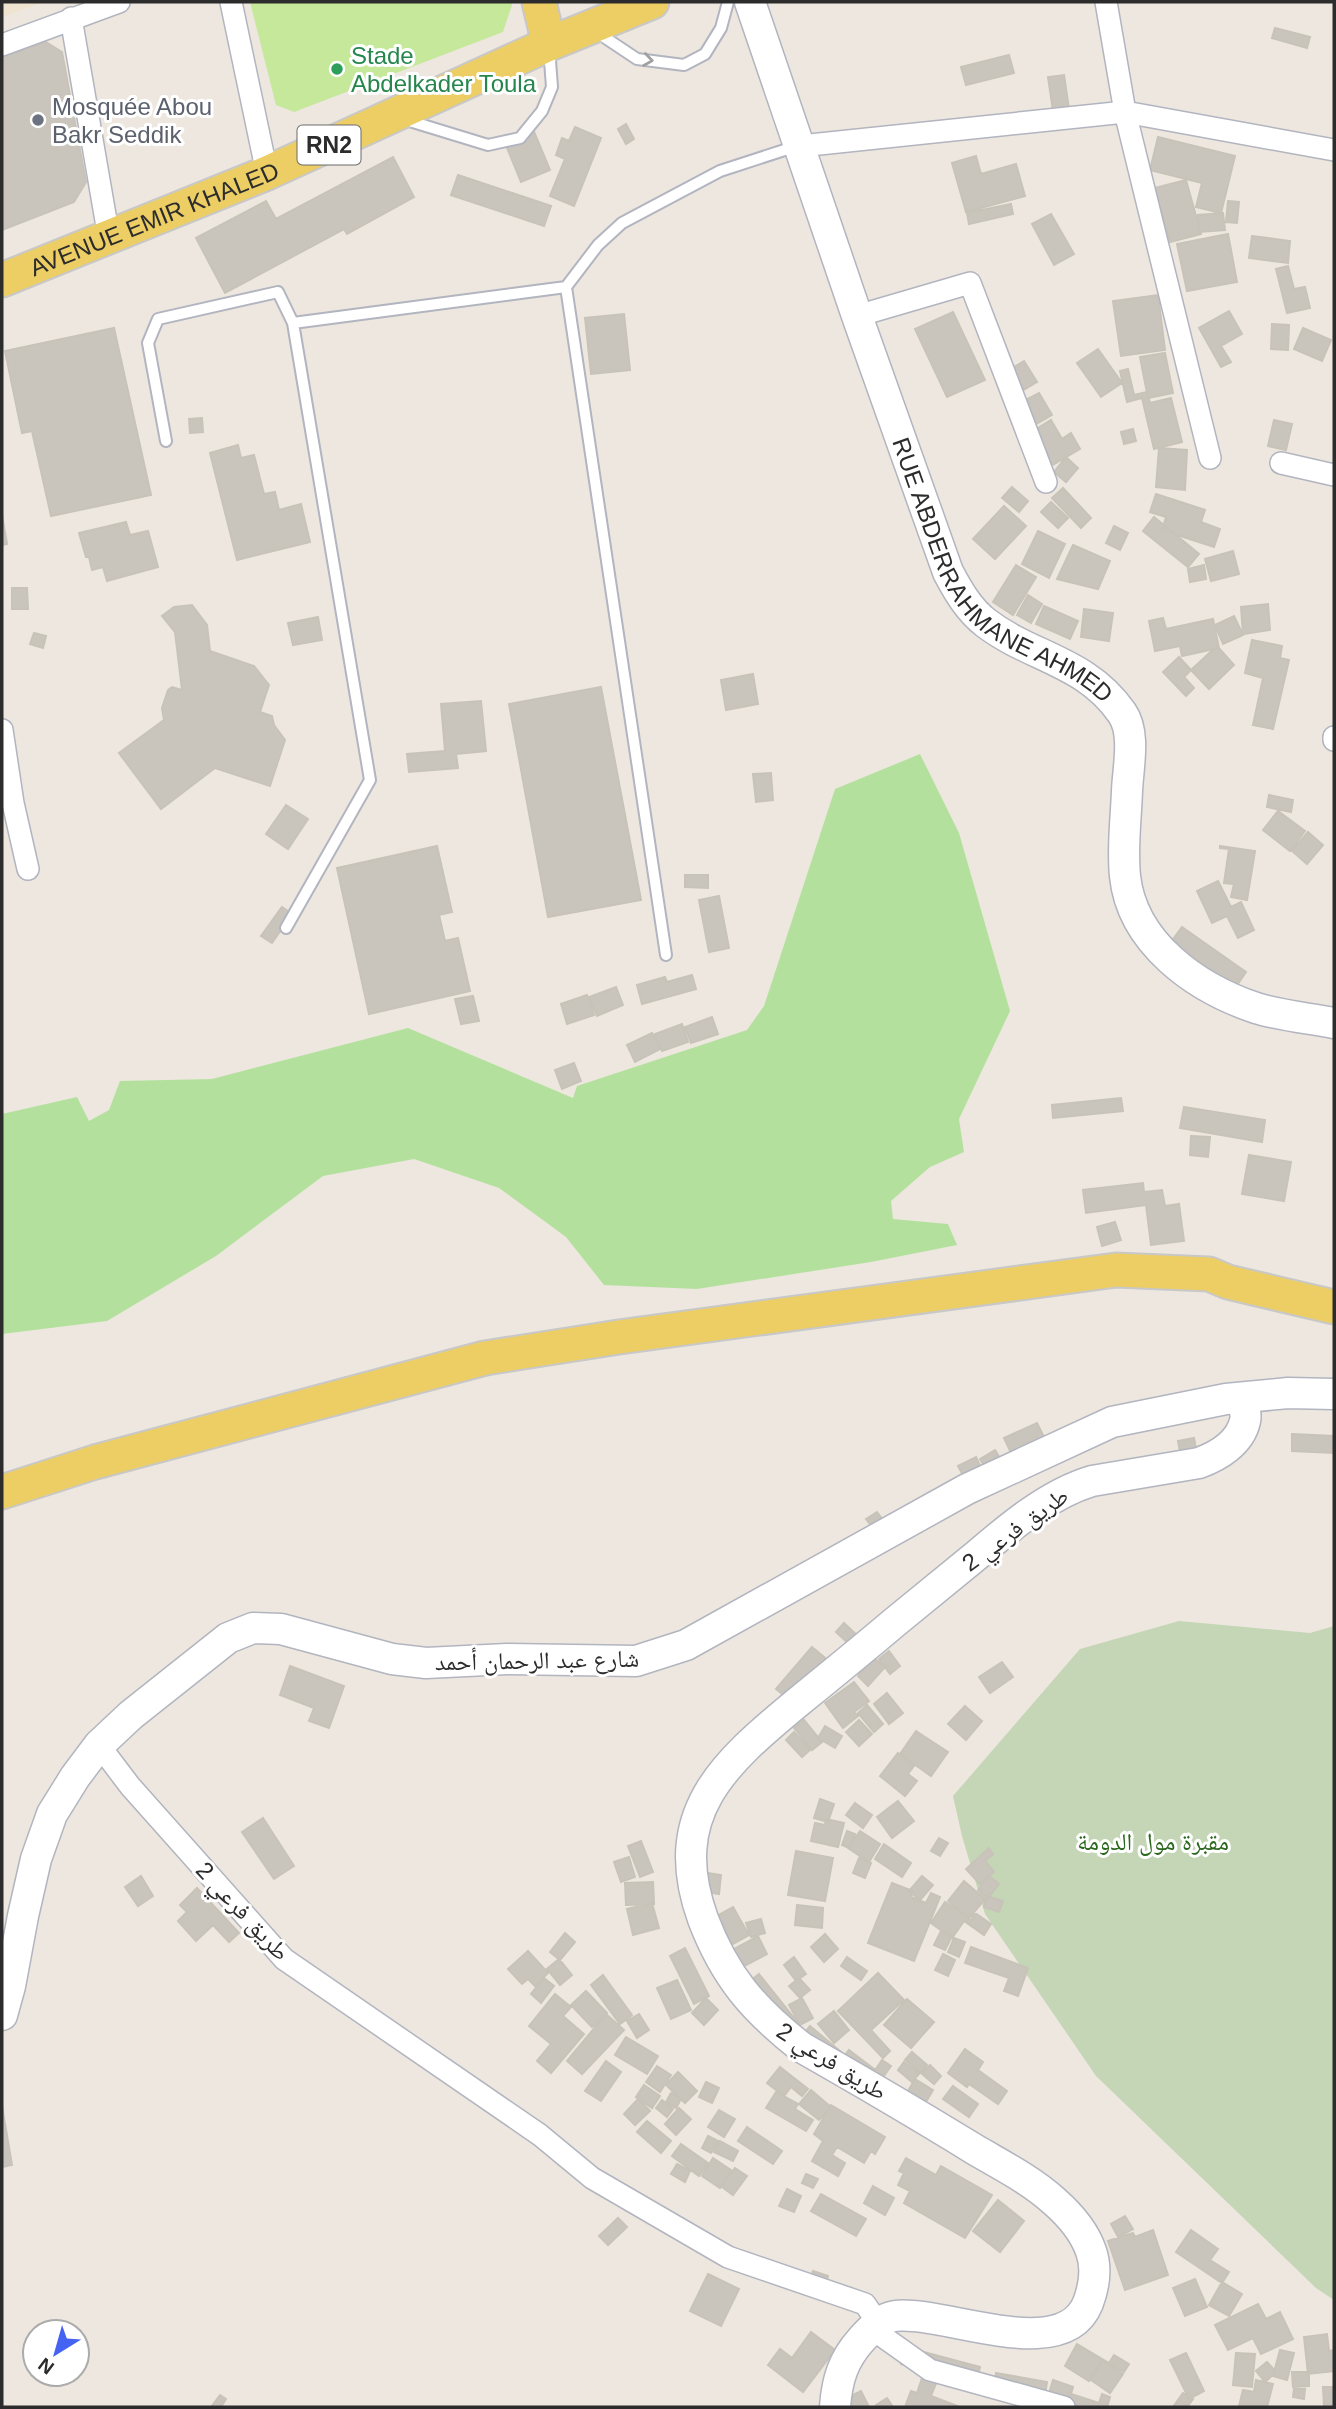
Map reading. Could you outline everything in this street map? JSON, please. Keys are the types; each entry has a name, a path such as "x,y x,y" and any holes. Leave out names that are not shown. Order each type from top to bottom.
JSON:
{"main road":[{"path":"539,2 549,44"},
{"name":"AVENUE EMIR KHALED","path":"2,280 267,173 589,27 618,8 653,2"},
{"name":"RUE ABDERRAHMANE AHMED","path":"750,2 939,548 962,598 986,623 1094,681 1124,715 1130,735 1125,877 1139,922 1152,941 1170,959 1234,1000 1259,1009 1334,1023"},
{"path":"2,1492 95,1462 485,1358 619,1337 1116,1270 1209,1274 1232,1268 1248,1269 1334,1289"},
{"path":"1209,1274 1228,1282 1334,1307"},
{"name":"شارع عبد الرحمان أحمد","path":"2,2015 36,1858 52,1814 75,1777 100,1745 131,1715 228,1638 253,1628 281,1629 392,1659 426,1663 506,1659 636,1661 667,1653 729,1622 967,1489 1088,1432 1139,1415 1241,1398 1288,1393 1334,1394"},
{"name":"طريق فرعي 2","path":"878,2323 893,2316 918,2316 1026,2334 1061,2329 1075,2320 1086,2308 1093,2290 1093,2254 1085,2236 1072,2218 1036,2187 801,2047 749,2001 726,1969 699,1908 692,1878 691,1856 699,1811 717,1778 761,1733 1002,1535 1075,1486 1199,1464 1214,1458 1224,1451 1241,1430 1246,1419 1241,1398"},
{"path":"835,2407 838,2381 845,2362 878,2323"}],"street":[{"path":"2,45 119,2"},
{"path":"231,2 267,173"},
{"path":"1106,2 1125,111 1210,458"},
{"path":"71,18 109,238"},
{"path":"800,146 1125,111 1334,150"},
{"path":"857,316 970,284 1046,482"},
{"path":"1281,463 1334,475"},
{"path":"2,730 7,804 28,869"},
{"name":"طريق فرعي 2","path":"100,1745 130,1786 284,1959 540,2135 592,2178 728,2257 865,2304 878,2323"},
{"path":"878,2323 882,2336 930,2370 1064,2407"}],"lane":[{"path":"589,27 637,59 684,65 705,54 720,28 728,2"},
{"path":"394,116 488,145 520,138 542,111 552,87 549,44"},
{"path":"293,323 566,287 598,245 622,223 720,171 800,146"},
{"path":"566,287 666,955"},
{"path":"166,441 148,343 158,319 278,292 293,323 370,780 286,928"}],"shaded area":[{"path":"2,2 44,2 2,17"}],"green space":[{"name":"Stade Abdelkader Toula","path":"250,2 513,2 503,32 294,112 276,105"},
{"path":"920,754 959,833 1010,1011 959,1119 964,1152 930,1167 891,1201 893,1219 948,1224 957,1245 871,1262 697,1289 604,1285 566,1237 499,1188 414,1159 323,1176 216,1256 107,1321 2,1334 2,1114 77,1097 89,1121 109,1110 120,1081 212,1079 408,1028 573,1098 577,1086 747,1030 764,1006 835,789"},
{"name":"مقبرة مول الدومة","path":"1179,1621 1310,1633 1334,1626 1334,2300 1316,2288 1096,2076 985,1914 962,1836 953,1796 1080,1649"}],"building":[{"path":"1275,28 1310,37 1307,48 1272,38"},
{"name":"Mosquée Abou Bakr Seddik","path":"46,42 62,52 86,182 74,202 2,230 2,57"},
{"path":"1009,55 1014,73 966,85 961,67"},
{"path":"1064,75 1069,109 1053,111 1048,77"},
{"path":"626,124 634,139 626,144 618,129"},
{"path":"532,127 550,170 521,182 503,138"},
{"path":"575,127 601,138 574,206 550,196 565,159 556,155 562,138 569,141"},
{"path":"1158,137 1235,156 1221,213 1196,207 1202,183 1150,170"},
{"path":"976,156 981,174 1016,164 1025,196 966,212 952,163"},
{"path":"393,157 414,197 347,234 344,229 225,293 196,238 266,201 276,219"},
{"path":"458,175 551,206 544,226 451,195"},
{"path":"1186,180 1201,234 1170,242 1155,188"},
{"path":"1228,201 1239,202 1237,223 1226,222"},
{"path":"1011,204 1013,214 969,224 967,213"},
{"path":"1223,213 1225,230 1199,232 1198,215"},
{"path":"1051,214 1074,254 1054,265 1032,224"},
{"path":"1228,234 1237,282 1187,291 1177,244"},
{"path":"1252,236 1290,241 1288,263 1249,258"},
{"path":"1288,266 1294,289 1305,287 1310,308 1287,313 1276,269"},
{"path":"1158,295 1165,350 1121,356 1113,301"},
{"path":"1229,311 1242,334 1221,346 1231,362 1221,367 1199,328"},
{"path":"953,312 985,380 947,397 915,329"},
{"path":"624,314 630,370 591,374 585,318"},
{"path":"1272,324 1289,325 1288,350 1271,349"},
{"path":"114,328 151,495 51,516 32,431 22,433 5,351"},
{"path":"1303,328 1331,340 1322,361 1294,349"},
{"path":"1098,349 1122,383 1101,397 1077,363"},
{"path":"1165,353 1173,393 1148,398 1140,357"},
{"path":"1024,361 1037,382 1017,394 1004,373"},
{"path":"1128,369 1134,395 1147,392 1150,403 1171,398 1182,442 1154,449 1142,398 1127,402 1120,371"},
{"path":"1039,393 1052,415 1033,426 1020,403"},
{"path":"202,418 203,432 190,433 189,419"},
{"path":"1051,420 1062,439 1071,433 1080,449 1051,466 1030,433"},
{"path":"1274,420 1292,424 1286,450 1268,446"},
{"path":"1133,429 1136,441 1124,444 1121,432"},
{"path":"238,445 241,458 254,455 264,494 275,492 279,510 301,504 310,542 237,560 210,453"},
{"path":"1159,448 1187,450 1185,490 1156,487"},
{"path":"1066,457 1078,468 1066,482 1054,472"},
{"path":"1012,487 1028,501 1019,512 1002,498"},
{"path":"1063,488 1091,518 1081,528 1052,498"},
{"path":"1156,494 1205,510 1201,522 1220,529 1214,547 1162,530 1166,517 1150,512"},
{"path":"1051,502 1068,518 1058,528 1041,512"},
{"path":"1004,506 1026,526 995,559 973,539"},
{"path":"2,515 7,544 2,545"},
{"path":"1154,517 1199,554 1188,567 1143,531"},
{"path":"126,522 130,535 148,531 158,567 107,581 103,567 92,570 79,533"},
{"path":"1114,526 1128,533 1120,550 1106,543"},
{"path":"1038,531 1065,544 1049,578 1022,564"},
{"path":"1073,545 1110,561 1098,589 1057,579"},
{"path":"1233,551 1239,574 1211,581 1205,559"},
{"path":"1016,565 1036,577 1013,615 993,602"},
{"path":"1204,565 1206,579 1190,582 1188,569"},
{"path":"12,588 27,588 28,609 12,609"},
{"path":"1028,595 1042,604 1031,623 1017,615"},
{"path":"1268,604 1270,630 1243,634 1241,607"},
{"path":"192,605 207,625 210,651 254,666 269,685 260,712 272,716 274,725 285,740 270,786 215,768 161,809 119,753 164,720 162,708 168,690 172,687 182,690 175,632 162,616 174,607"},
{"path":"1044,606 1078,621 1070,639 1036,624"},
{"path":"1084,609 1113,613 1109,641 1081,637"},
{"path":"1234,616 1243,635 1223,644 1215,625"},
{"path":"318,617 322,640 293,645 288,623"},
{"path":"1163,618 1166,629 1213,619 1219,648 1182,656 1180,646 1155,651 1149,621"},
{"path":"34,633 46,636 43,648 30,644"},
{"path":"1252,640 1282,646 1280,658 1289,660 1273,729 1253,725 1263,678 1245,673"},
{"path":"1217,646 1234,665 1209,689 1191,670"},
{"path":"1179,657 1191,670 1184,677 1194,688 1186,696 1163,672"},
{"path":"753,674 758,704 726,710 721,680"},
{"path":"601,687 641,900 548,917 509,704"},
{"path":"481,701 486,751 456,754 458,768 409,772 407,754 445,751 441,704"},
{"path":"771,773 773,800 756,802 753,774"},
{"path":"1269,795 1293,800 1291,812 1267,807"},
{"path":"286,805 308,819 288,849 266,834"},
{"path":"1278,811 1305,831 1290,851 1263,830"},
{"path":"1308,832 1323,845 1307,864 1292,851"},
{"path":"437,846 452,912 439,915 445,941 458,938 470,991 369,1014 337,868"},
{"path":"1220,846 1255,851 1247,900 1231,897 1234,884 1224,883 1229,849"},
{"path":"685,875 708,875 708,888 685,887"},
{"path":"1218,881 1231,907 1241,902 1254,930 1238,938 1227,916 1212,923 1197,891"},
{"path":"719,896 729,948 709,952 699,900"},
{"path":"282,907 292,914 272,943 261,936"},
{"path":"1182,927 1246,972 1235,988 1171,942"},
{"path":"692,975 696,989 642,1004 637,985 665,977 667,982"},
{"path":"616,987 623,1005 597,1016 589,997"},
{"path":"587,995 594,1015 567,1024 561,1004"},
{"path":"473,996 479,1021 461,1024 455,999"},
{"path":"712,1017 718,1034 691,1043 685,1027"},
{"path":"682,1024 688,1042 662,1051 655,1034"},
{"path":"652,1033 660,1049 635,1062 627,1045"},
{"path":"574,1063 581,1081 562,1089 555,1070"},
{"path":"1121,1098 1123,1111 1053,1118 1052,1105"},
{"path":"1184,1107 1265,1120 1262,1142 1180,1128"},
{"path":"1191,1136 1210,1137 1208,1157 1190,1155"},
{"path":"1249,1155 1291,1162 1284,1201 1242,1194"},
{"path":"1143,1183 1144,1192 1162,1190 1165,1206 1179,1204 1184,1241 1151,1245 1146,1205 1086,1213 1083,1190"},
{"path":"1115,1222 1121,1240 1102,1246 1097,1227"},
{"path":"1037,1423 1046,1441 1013,1457 1004,1438"},
{"path":"1292,1434 1334,1436 1334,1453 1292,1451"},
{"path":"1194,1438 1197,1454 1181,1457 1178,1441"},
{"path":"995,1450 1006,1468 991,1477 980,1459"},
{"path":"976,1457 985,1476 968,1485 958,1466"},
{"path":"877,1512 886,1524 875,1531 866,1519"},
{"path":"844,1623 859,1637 851,1646 836,1632"},
{"path":"812,1647 829,1661 793,1703 776,1689"},
{"path":"889,1651 900,1666 890,1674 879,1659"},
{"path":"874,1658 885,1667 868,1686 858,1676"},
{"path":"1002,1662 1013,1677 990,1693 979,1677"},
{"path":"290,1666 344,1686 329,1728 309,1721 314,1708 280,1695"},
{"path":"854,1682 869,1701 854,1712 858,1716 843,1728 825,1703"},
{"path":"887,1693 903,1713 889,1724 874,1704"},
{"path":"867,1705 883,1724 874,1732 858,1713"},
{"path":"965,1706 982,1721 966,1740 948,1724"},
{"path":"804,1720 822,1742 812,1750 794,1728"},
{"path":"859,1720 872,1734 859,1746 846,1732"},
{"path":"825,1726 842,1736 835,1748 818,1738"},
{"path":"916,1731 948,1752 931,1776 900,1754"},
{"path":"794,1732 810,1750 802,1757 786,1740"},
{"path":"898,1753 914,1766 908,1774 917,1781 905,1796 880,1776"},
{"path":"820,1799 834,1804 828,1822 814,1818"},
{"path":"898,1801 914,1821 892,1838 877,1817"},
{"path":"855,1803 872,1815 863,1828 846,1815"},
{"path":"263,1818 294,1866 274,1879 242,1832"},
{"path":"826,1819 844,1823 838,1847 811,1841 815,1823 825,1825"},
{"path":"847,1831 855,1834 849,1848 842,1845"},
{"path":"860,1831 880,1844 869,1862 848,1848"},
{"path":"939,1838 948,1843 940,1856 931,1851"},
{"path":"641,1841 653,1872 640,1877 628,1846"},
{"path":"884,1844 911,1863 902,1877 875,1859"},
{"path":"989,1848 993,1854 985,1861 994,1872 980,1884 966,1869"},
{"path":"796,1851 833,1858 825,1901 788,1895"},
{"path":"629,1857 635,1877 621,1882 614,1862"},
{"path":"859,1858 871,1863 865,1878 853,1873"},
{"path":"708,1873 721,1875 719,1894 706,1892"},
{"path":"141,1876 153,1896 138,1906 125,1887"},
{"path":"922,1876 933,1885 920,1900 909,1891"},
{"path":"989,1876 999,1884 988,1898 978,1890"},
{"path":"964,1881 985,1899 969,1918 948,1901"},
{"path":"653,1882 654,1904 626,1905 625,1883"},
{"path":"892,1883 913,1891 911,1897 926,1903 931,1893 940,1897 914,1961 868,1943"},
{"path":"197,1888 239,1933 229,1942 213,1925 196,1941 178,1921 187,1912 180,1905"},
{"path":"987,1896 1003,1901 999,1912 984,1907"},
{"path":"945,1902 971,1920 975,1913 991,1924 984,1935 964,1921 952,1938 931,1923"},
{"path":"652,1903 659,1928 633,1935 627,1909"},
{"path":"797,1905 823,1908 822,1928 795,1925"},
{"path":"733,1907 749,1935 724,1949 708,1921"},
{"path":"761,1919 765,1933 751,1937 746,1923"},
{"path":"941,1931 952,1936 945,1950 934,1945"},
{"path":"565,1933 575,1942 560,1960 550,1952"},
{"path":"825,1934 838,1949 824,1962 811,1947"},
{"path":"758,1936 767,1954 735,1971 725,1954"},
{"path":"954,1938 965,1942 959,1957 948,1952"},
{"path":"971,1947 1028,1968 1018,1996 1004,1991 1009,1978 965,1963"},
{"path":"685,1948 709,1996 694,2004 670,1956"},
{"path":"528,1951 548,1973 535,1986 528,1979 522,1984 508,1969"},
{"path":"943,1954 955,1960 948,1976 935,1970"},
{"path":"794,1957 806,1974 796,1981 784,1965"},
{"path":"847,1957 867,1971 861,1980 841,1966"},
{"path":"559,1959 572,1975 560,1985 547,1969"},
{"path":"878,1973 904,2000 871,2030 890,2051 883,2058 838,2011"},
{"path":"759,1974 803,2029 787,2042 743,1987"},
{"path":"603,1975 632,2015 620,2024 591,1985"},
{"path":"544,1978 554,1986 541,2003 531,1994"},
{"path":"799,1978 810,1990 800,1998 789,1986"},
{"path":"677,1980 691,2010 671,2019 657,1988"},
{"path":"586,1991 607,2013 592,2027 571,2005"},
{"path":"555,1994 571,2007 563,2016 584,2034 551,2073 537,2061 551,2044 529,2026"},
{"path":"706,1998 718,2010 704,2025 692,2013"},
{"path":"802,1998 813,2018 800,2025 789,2005"},
{"path":"907,1999 934,2022 911,2048 884,2025"},
{"path":"834,2011 849,2030 834,2043 818,2024"},
{"path":"606,2014 624,2030 582,2074 567,2061"},
{"path":"639,2014 649,2030 637,2038 627,2021"},
{"path":"810,2026 841,2052 826,2071 794,2046"},
{"path":"626,2037 658,2056 647,2074 615,2055"},
{"path":"965,2049 983,2062 978,2070 1007,2091 998,2104 948,2073"},
{"path":"849,2050 874,2069 856,2092 832,2072"},
{"path":"912,2052 927,2065 921,2073 905,2060"},
{"path":"882,2060 891,2066 878,2084 870,2078"},
{"path":"606,2061 621,2072 601,2101 585,2091"},
{"path":"904,2062 919,2074 912,2082 898,2070"},
{"path":"930,2065 941,2076 934,2084 922,2074"},
{"path":"657,2066 671,2075 660,2092 646,2082"},
{"path":"780,2067 808,2089 802,2096 791,2087 784,2096 767,2083"},
{"path":"678,2072 697,2091 685,2103 666,2085"},
{"path":"915,2079 933,2090 918,2115 904,2098"},
{"path":"706,2082 719,2088 712,2103 699,2097"},
{"path":"644,2085 660,2096 652,2108 636,2097"},
{"path":"953,2086 978,2104 969,2117 943,2099"},
{"path":"811,2090 831,2107 819,2120 799,2104"},
{"path":"776,2092 798,2104 795,2109 813,2120 806,2131 766,2108"},
{"path":"671,2093 681,2099 676,2108 666,2102"},
{"path":"638,2099 650,2111 635,2125 624,2114"},
{"path":"662,2100 673,2109 667,2117 656,2108"},
{"path":"831,2105 885,2137 875,2154 871,2151 864,2163 837,2147 832,2155 845,2163 838,2176 812,2161 823,2141 814,2134"},
{"path":"2,2106 12,2165 2,2167"},
{"path":"679,2108 691,2119 676,2135 665,2124"},
{"path":"719,2110 735,2119 724,2137 708,2127"},
{"path":"647,2121 671,2141 661,2153 637,2132"},
{"path":"747,2127 782,2151 773,2164 738,2141"},
{"path":"708,2136 718,2141 711,2153 702,2148"},
{"path":"720,2141 738,2151 733,2161 714,2152"},
{"path":"681,2144 708,2163 699,2176 672,2156"},
{"path":"713,2158 731,2170 720,2188 702,2176"},
{"path":"906,2158 936,2175 941,2166 992,2195 965,2238 904,2203 910,2191 898,2185 904,2173 899,2171"},
{"path":"677,2164 690,2171 685,2182 671,2174"},
{"path":"735,2168 747,2176 733,2195 722,2187"},
{"path":"806,2174 818,2179 813,2188 802,2183"},
{"path":"873,2186 894,2198 885,2215 864,2203"},
{"path":"787,2189 801,2196 794,2212 779,2206"},
{"path":"821,2194 866,2219 856,2236 811,2211"},
{"path":"998,2200 1024,2221 1000,2252 973,2231"},
{"path":"1125,2216 1133,2229 1118,2237 1111,2224"},
{"path":"618,2218 627,2227 608,2245 599,2236"},
{"path":"1153,2230 1168,2275 1125,2290 1108,2241 1133,2233 1135,2237"},
{"path":"1191,2230 1218,2249 1210,2260 1229,2272 1222,2283 1176,2252"},
{"path":"813,2271 828,2276 823,2296 807,2291"},
{"path":"708,2274 739,2289 721,2326 690,2311"},
{"path":"1195,2279 1207,2307 1185,2316 1173,2288"},
{"path":"1222,2282 1242,2294 1229,2316 1209,2305"},
{"path":"1258,2304 1266,2319 1280,2312 1293,2339 1261,2354 1253,2338 1228,2350 1215,2325"},
{"path":"811,2332 835,2350 803,2392 768,2365 780,2349 792,2358"},
{"path":"1327,2334 1329,2351 1334,2350 1334,2371 1308,2374 1304,2337"},
{"path":"1077,2344 1109,2363 1114,2355 1129,2364 1124,2372 1102,2359 1089,2381 1065,2366"},
{"path":"905,2347 980,2367 976,2384 901,2364"},
{"path":"1280,2350 1294,2353 1287,2380 1273,2376"},
{"path":"1186,2353 1204,2391 1189,2399 1170,2360"},
{"path":"1236,2353 1255,2354 1252,2387 1233,2385"},
{"path":"1103,2361 1123,2374 1110,2393 1091,2380"},
{"path":"1267,2362 1276,2372 1265,2382 1256,2371"},
{"path":"1292,2372 1309,2372 1309,2386 1293,2387"},
{"path":"996,2373 1047,2382 1044,2402 993,2393"},
{"path":"923,2375 937,2381 931,2396 960,2407 905,2407 911,2391 917,2393"},
{"path":"1053,2380 1073,2387 1071,2394 1099,2403 1102,2394 1110,2397 1107,2407 1045,2407"},
{"path":"1256,2380 1273,2384 1267,2407 1239,2406 1243,2390 1254,2392"},
{"path":"1323,2387 1334,2387 1334,2407 1324,2407"},
{"path":"1294,2388 1305,2389 1304,2399 1293,2397"},
{"path":"861,2391 869,2407 845,2407 842,2400"},
{"path":"1183,2393 1193,2399 1187,2407 1173,2407"},
{"path":"220,2395 226,2399 221,2407 213,2407 212,2406"},
{"path":"887,2398 893,2407 877,2407 876,2405"}],"place":[{"name":"Stade Abdelkader Toula","path":"337,69"},
{"name":"Mosquée Abou Bakr Seddik","path":"38,120"}]}
